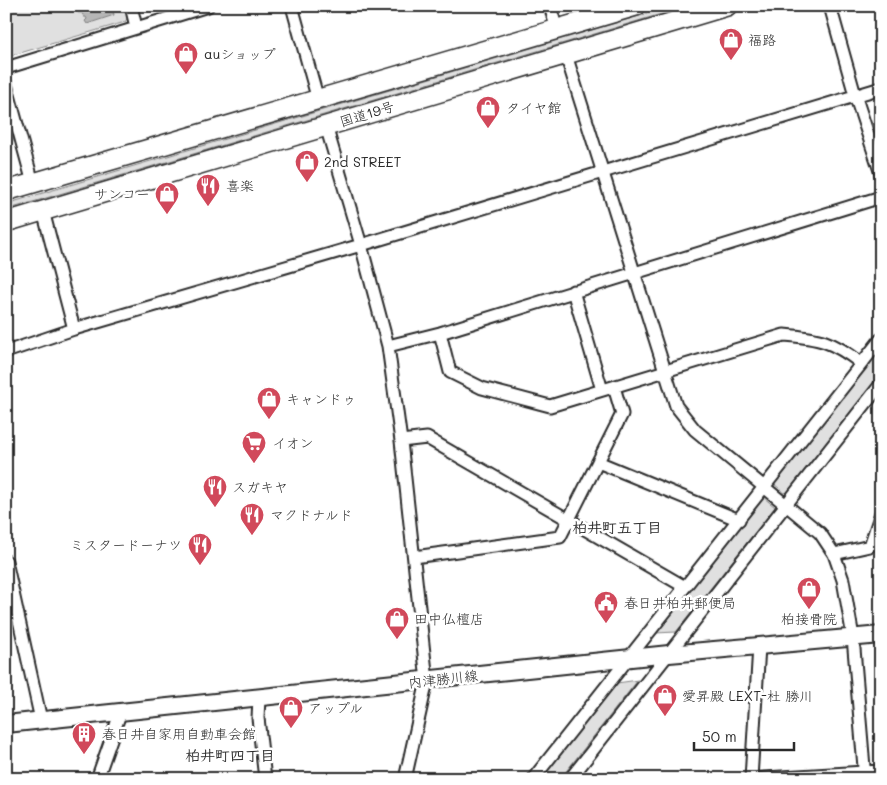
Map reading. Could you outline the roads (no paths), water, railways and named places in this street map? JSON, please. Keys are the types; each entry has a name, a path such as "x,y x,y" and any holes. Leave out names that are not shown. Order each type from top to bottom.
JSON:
{"highway":[{"name":"国道19号","path":"6,191 636,6"},
{"name":"国道19号","path":"6,222 727,6"}],"main road":[{"name":"内津勝川線","path":"6,724 669,654 881,635"}],"street":[{"path":"131,6 136,27"},
{"path":"6,68 208,6"},
{"path":"292,6 318,100"},
{"path":"550,6 557,30"},
{"path":"830,6 855,95 881,174"},
{"path":"566,55 676,406 696,430 820,533 834,554 842,580 853,637 865,776"},
{"path":"6,84 33,183"},
{"path":"6,352 74,329 361,245 881,88"},
{"path":"326,126 388,346 401,441 427,681 406,779"},
{"path":"388,346 440,332 881,197"},
{"path":"43,211 74,329"},
{"path":"573,291 602,390"},
{"path":"440,332 450,372 482,388 550,406 784,335 814,338 840,347 861,363"},
{"path":"533,779 881,339"},
{"path":"570,779 881,384"},
{"path":"414,557 560,537 622,414 614,387"},
{"path":"401,441 427,438 685,586"},
{"path":"598,462 739,520"},
{"path":"834,554 870,546 881,513"},
{"path":"6,561 41,720"},
{"path":"759,646 750,779 865,776 881,771"},
{"path":"259,698 258,718 265,779"},
{"path":"97,779 120,711"}],"place":[{"name":"福路","path":"731,61"},
{"name":"auショップ","path":"186,75"},
{"name":"タイヤ館","path":"488,129"},
{"name":"2nd STREET","path":"307,183"},
{"name":"喜楽","path":"208,207"},
{"name":"サンコー","path":"167,215"},
{"name":"キャンドゥ","path":"269,420"},
{"name":"イオン","path":"254,464"},
{"name":"スガキヤ","path":"215,508"},
{"name":"マクドナルド","path":"252,536"},
{"name":"ミスタードーナツ","path":"200,566"},
{"name":"柏接骨院","path":"809,610"},
{"name":"春日井柏井郵便局","path":"606,624"},
{"name":"田中仏檀店","path":"397,640"},
{"name":"愛昇殿 LEXT-杜 勝川","path":"665,717"},
{"name":"アップル","path":"291,729"},
{"name":"春日井自家用自動車会館","path":"84,755"}],"district":[{"name":"柏井町五丁目","path":"617,528"},
{"name":"柏井町四丁目","path":"230,756"}]}
